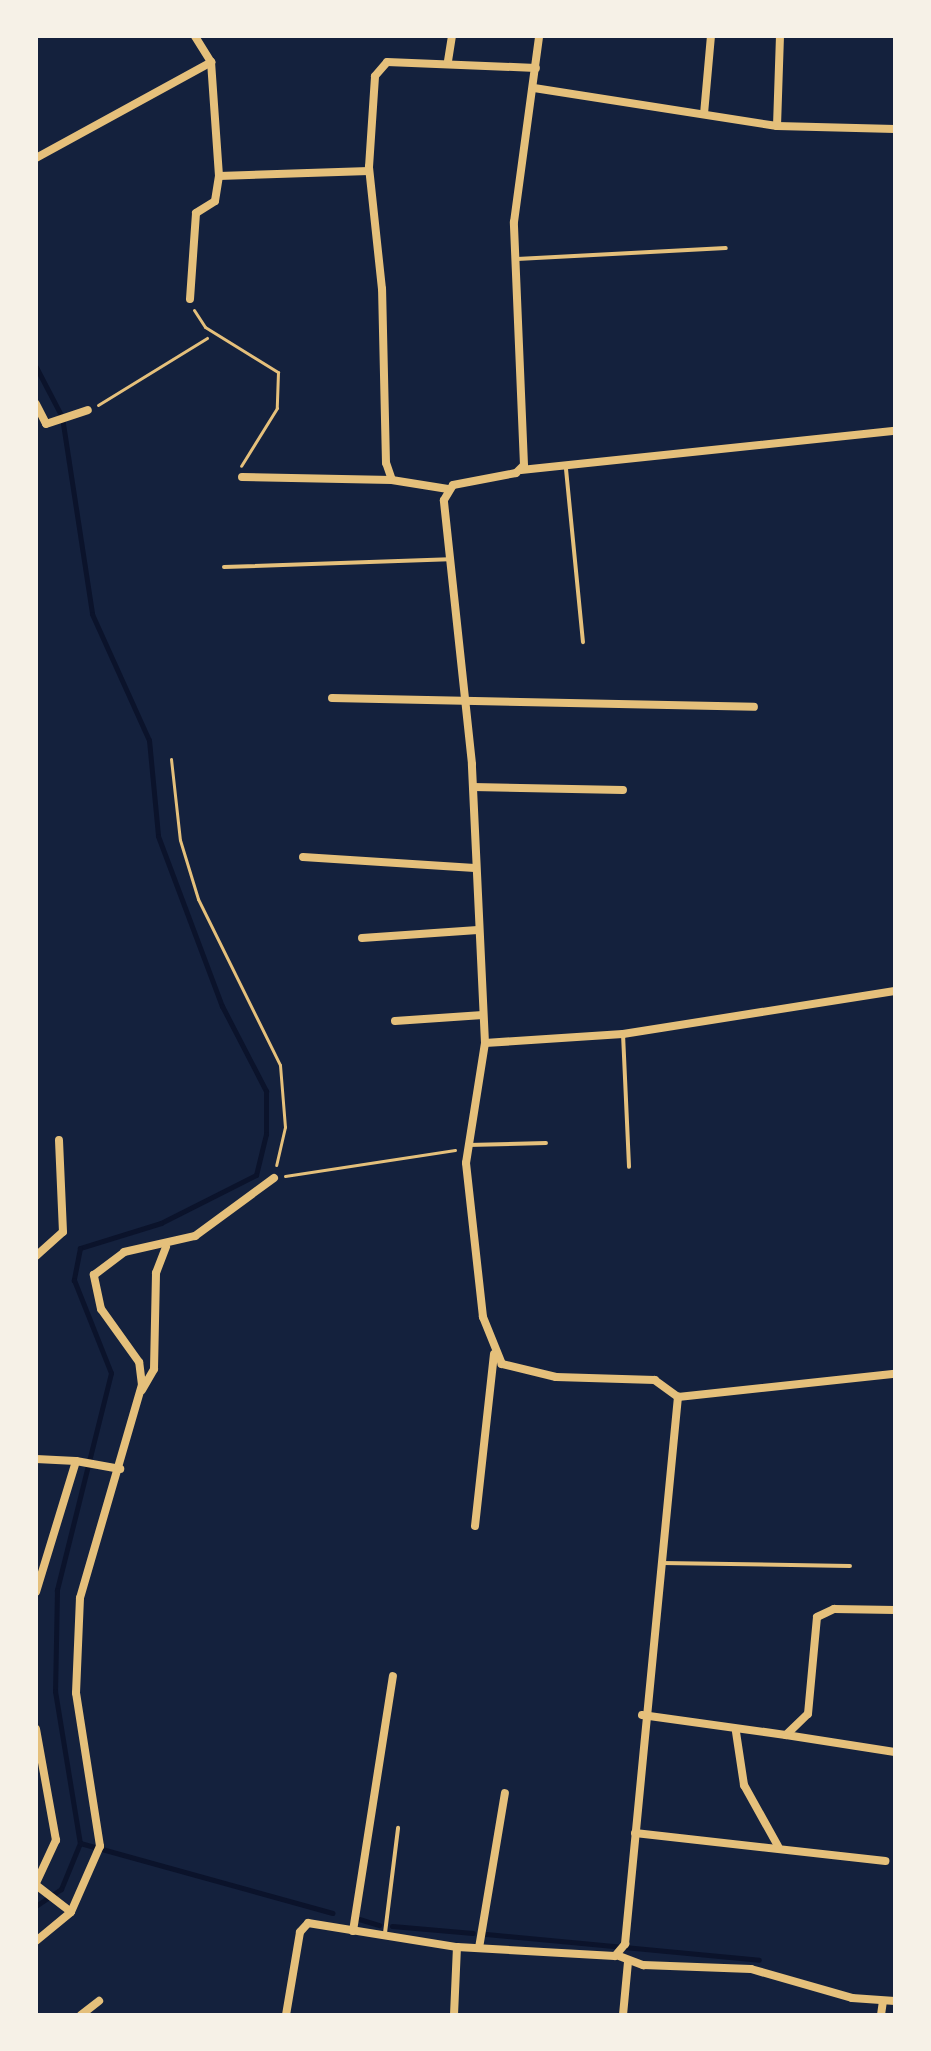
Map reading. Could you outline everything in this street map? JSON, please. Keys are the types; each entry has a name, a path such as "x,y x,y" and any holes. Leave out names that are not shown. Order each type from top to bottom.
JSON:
{"street":[{"path":"190,299 196,213 215,201 219,176 211,62 195,36"},
{"path":"448,61 452,36"},
{"path":"521,470 514,259 539,36"},
{"path":"704,114 711,36"},
{"path":"777,126 780,36"},
{"path":"392,480 369,171 380,66 448,61 536,68"},
{"path":"36,158 211,62"},
{"path":"534,88 777,126 895,129"},
{"path":"219,176 369,171"},
{"path":"36,404 51,422 84,412"},
{"path":"242,477 392,480 448,489 521,470 566,469 895,431"},
{"path":"448,489 449,559 473,787 485,1043 467,1147 494,1354 475,1526"},
{"path":"332,698 754,707"},
{"path":"473,787 623,790"},
{"path":"303,857 475,868"},
{"path":"362,938 478,930"},
{"path":"485,1043 623,1034 895,991"},
{"path":"395,1021 483,1015"},
{"path":"36,1256 63,1232 59,1140"},
{"path":"36,1941 69,1910 98,1856 100,1846 76,1645 82,1576 137,1397 139,1362 101,1309 94,1275 124,1252 166,1247 230,1216 274,1178"},
{"path":"137,1397 154,1369 156,1273 166,1247"},
{"path":"494,1354 536,1375 655,1380 678,1397 895,1374"},
{"path":"623,2015 628,1962 623,1951 635,1833 642,1715 662,1563 678,1397"},
{"path":"36,1459 79,1460 116,1468"},
{"path":"36,1592 79,1460"},
{"path":"786,1735 808,1714 817,1617 834,1609 895,1610"},
{"path":"353,1931 393,1676"},
{"path":"642,1715 736,1732 786,1735 895,1752"},
{"path":"36,1729 56,1840 38,1885 69,1910"},
{"path":"736,1732 744,1785 778,1846"},
{"path":"479,1948 505,1793"},
{"path":"635,1833 778,1846 885,1861"},
{"path":"286,2015 301,1929 314,1923 457,1947 623,1951"},
{"path":"454,2015 457,1947"},
{"path":"628,1962 751,1969 883,2001 895,2001"},
{"path":"81,2015 99,2001"},
{"path":"881,2015 883,2001"}],"lane":[{"path":"514,259 726,248"},
{"path":"566,469 583,642"},
{"path":"224,567 449,559"},
{"path":"623,1034 629,1167"},
{"path":"467,1147 546,1143"},
{"path":"662,1563 850,1566"},
{"path":"385,1936 398,1828"}],"path":[{"path":"190,299 205,327 278,372 277,408 242,455 242,477"},
{"path":"84,412 207,338"},
{"path":"171,759 180,840 198,899 280,1065 285,1127 274,1178 467,1147"}],"waterway":[{"path":"36,367 62,417 92,614 149,740 158,836 222,1006 266,1091 266,1134 256,1175 161,1223 80,1248 74,1280 111,1373 57,1590 55,1691 80,1843 61,1889 36,1906"},
{"path":"80,1843 332,1913"},
{"path":"359,1919 379,1925"},
{"path":"392,1926 473,1933"},
{"path":"486,1934 759,1960"}]}
